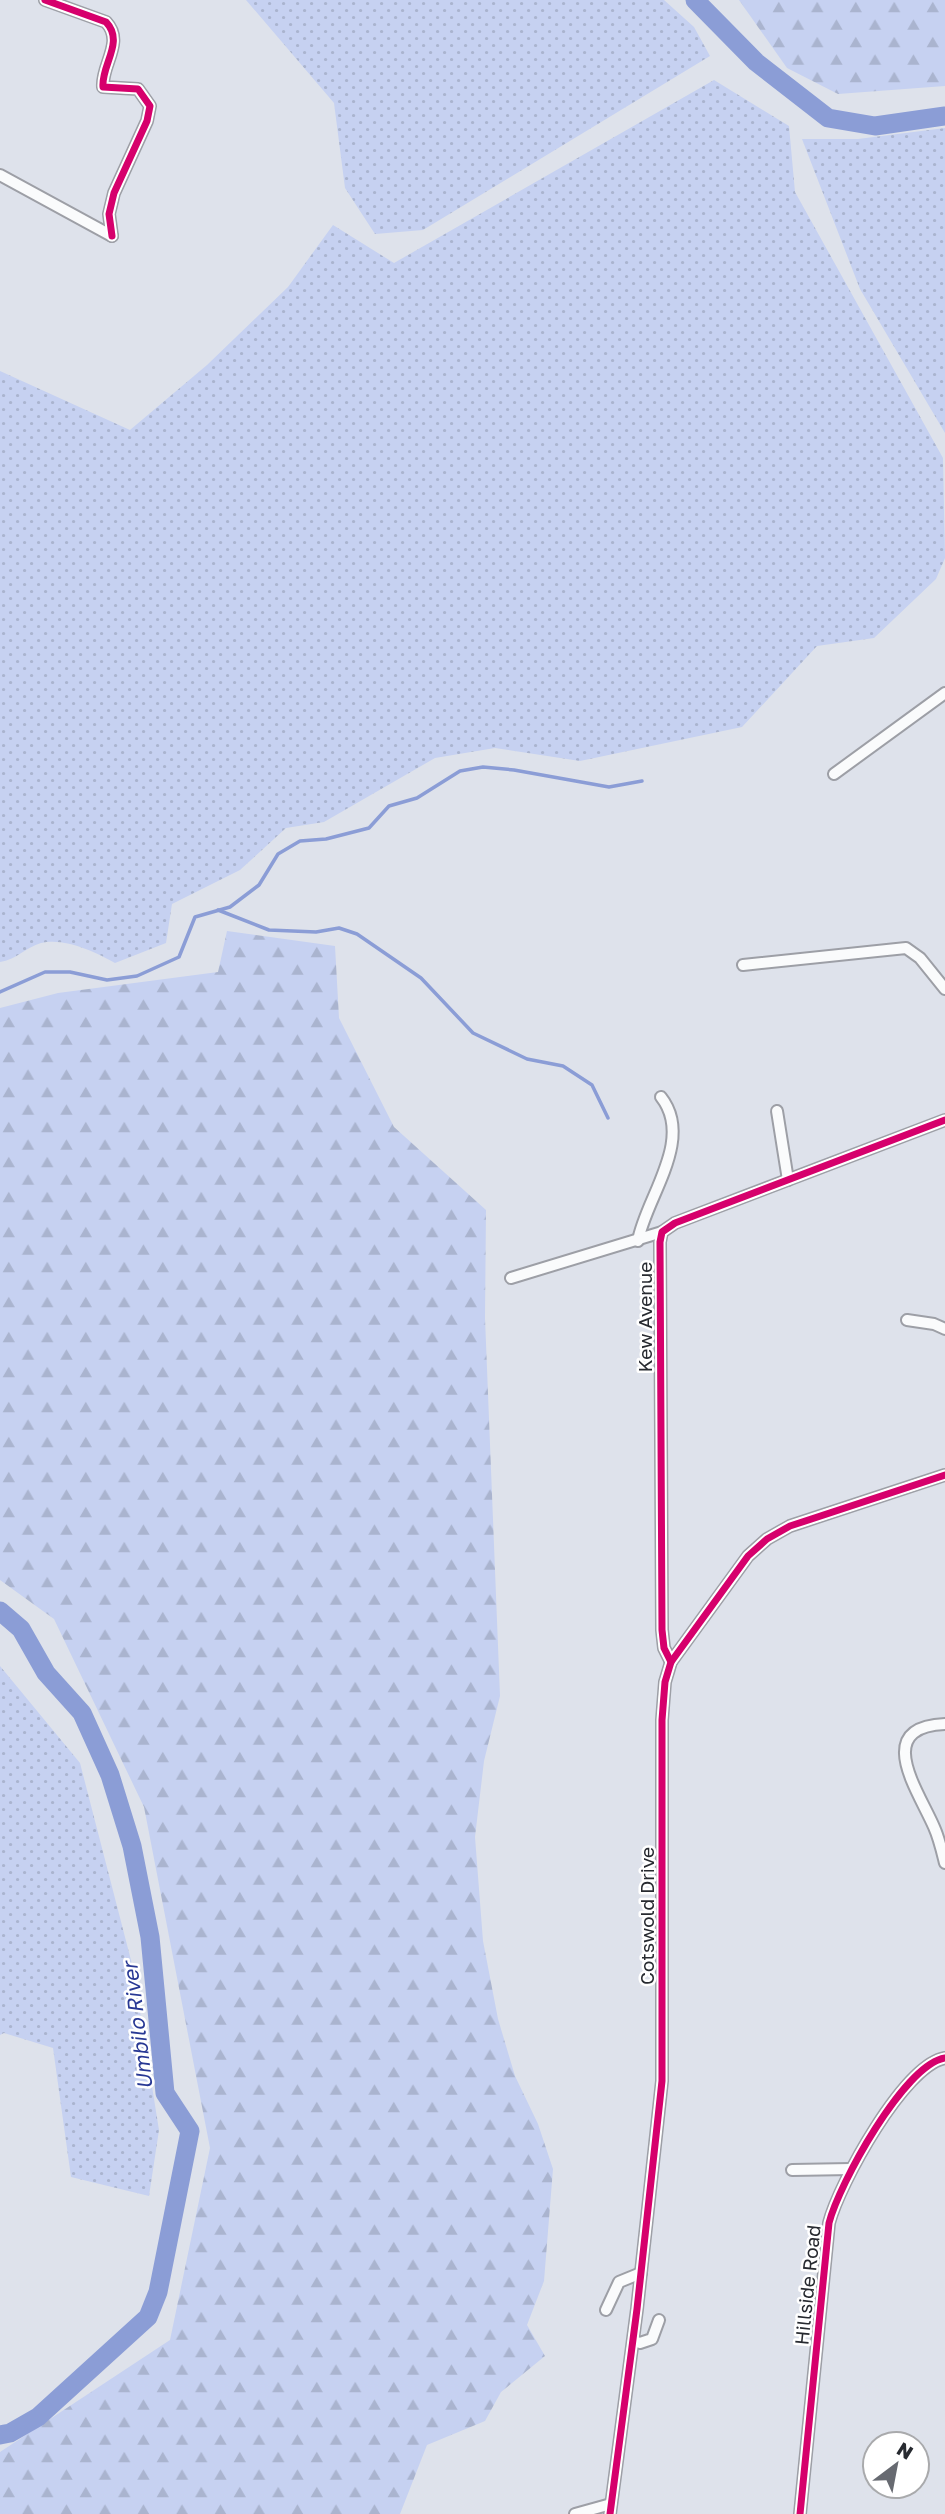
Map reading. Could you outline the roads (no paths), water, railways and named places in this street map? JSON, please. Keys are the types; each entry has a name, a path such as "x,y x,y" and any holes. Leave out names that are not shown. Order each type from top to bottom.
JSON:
{"street":[{"path":"0,176 112,236 109,214 114,193 147,121 150,106 138,89 107,88 103,81 113,42 110,27 97,17 45,0"},
{"path":"834,774 945,693"},
{"path":"743,965 906,948 919,958 945,989"},
{"path":"638,1241 643,1216 653,1205 671,1146 670,1113 661,1097"},
{"path":"777,1111 788,1180"},
{"path":"511,1278 638,1241 662,1232 675,1223 945,1120"},
{"name":"Kew Avenue","path":"662,1232 662,1630 664,1648 671,1662"},
{"path":"907,1320 934,1324 945,1329"},
{"name":"Cotswold Drive","path":"610,2509 633,2341 662,2081 662,1720 665,1682 671,1662 748,1556 767,1539 790,1526 945,1475"},
{"path":"945,1724 920,1728 908,1739 904,1748 910,1776 935,1828 945,1863"},
{"name":"Hillside Road","path":"800,2514 829,2223 835,2200 863,2148 918,2074 928,2064 945,2058"},
{"path":"792,2170 851,2169"},
{"path":"606,2310 619,2282 641,2273"},
{"path":"633,2341 640,2343 652,2339 659,2320"},
{"path":"576,2514 610,2509"}],"waterway":[{"name":"Umbilo River","path":"695,0 756,62 828,118 875,126 945,116"},
{"path":"0,992 45,972 70,972 107,980 137,976 179,957 195,917 230,907 259,885 278,854 300,841 326,839 369,828 389,806 417,798 460,771 483,767 514,770 609,787 642,781"},
{"path":"218,910 269,930 316,932 339,928 357,934 421,978 473,1033 527,1059 563,1066 592,1085 608,1118"},
{"name":"Umbilo River","path":"0,1611 21,1629 46,1673 82,1713 110,1775 132,1846 150,1937 165,2093 190,2131 158,2292 148,2317 38,2417 10,2433 0,2435"}]}
